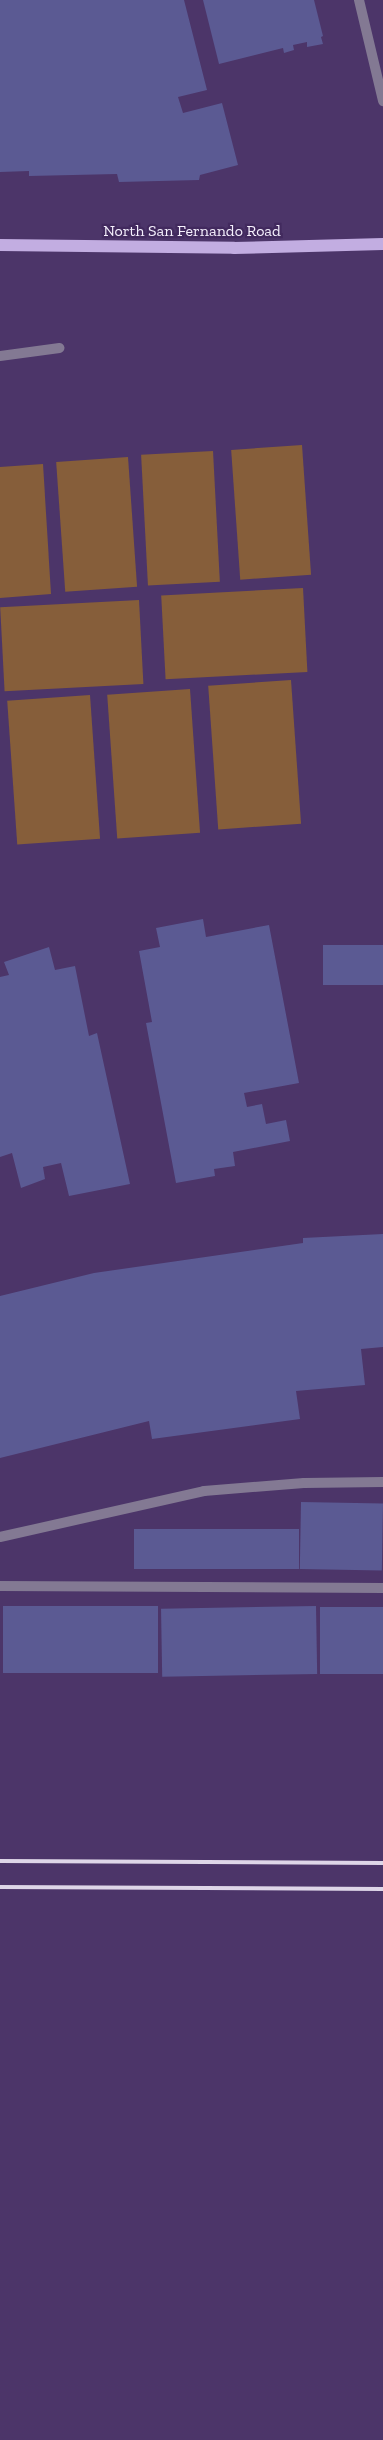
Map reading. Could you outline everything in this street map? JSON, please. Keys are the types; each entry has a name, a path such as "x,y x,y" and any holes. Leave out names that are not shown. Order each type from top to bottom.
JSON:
{"main road":[{"name":"North San Fernando Road","path":"0,245 234,248 383,244"}],"street":[{"path":"359,0 383,101"},
{"path":"0,356 59,348"},
{"path":"0,1537 204,1491 304,1483 383,1482"},
{"path":"0,1586 383,1588"}],"shaded area":[{"path":"302,445 311,575 240,580 231,450"},
{"path":"213,451 220,582 148,586 141,455"},
{"path":"128,457 137,587 65,592 56,462"},
{"path":"43,464 51,594 0,598 0,467"},
{"path":"303,588 307,672 166,679 161,595"},
{"path":"139,600 143,684 5,691 0,607"},
{"path":"291,680 301,824 218,829 208,686"},
{"path":"190,689 200,833 117,838 107,695"},
{"path":"90,695 100,839 17,844 7,701"}],"building":[{"path":"0,0 184,0 207,90 178,97 183,113 222,103 238,165 200,175 199,180 119,182 117,174 29,176 29,171 0,172"},
{"path":"203,0 314,0 323,36 321,37 323,44 307,47 307,42 293,45 294,50 284,53 283,48 219,64"},
{"path":"203,919 206,937 269,925 299,1083 244,1093 247,1107 262,1104 266,1124 286,1120 290,1141 233,1152 235,1166 214,1169 215,1176 176,1183 146,1023 152,1022 139,951 160,947 156,928"},
{"path":"323,945 383,945 383,985 323,985"},
{"path":"49,947 55,970 75,966 89,1036 97,1033 130,1184 69,1196 61,1163 43,1167 45,1179 21,1188 12,1153 0,1157 0,977 9,975 4,962"},
{"path":"383,1234 383,1347 361,1349 365,1385 296,1391 300,1419 152,1439 149,1421 0,1458 0,1296 94,1273 303,1243 303,1238"},
{"path":"301,1502 383,1503 382,1570 300,1569"},
{"path":"134,1529 299,1529 299,1569 134,1569"},
{"path":"3,1606 158,1606 158,1673 3,1673"},
{"path":"316,1606 317,1674 162,1677 161,1609"},
{"path":"320,1607 383,1607 383,1674 320,1674"}],"railway":[{"path":"0,1861 383,1863"},
{"path":"0,1887 383,1889"}]}
